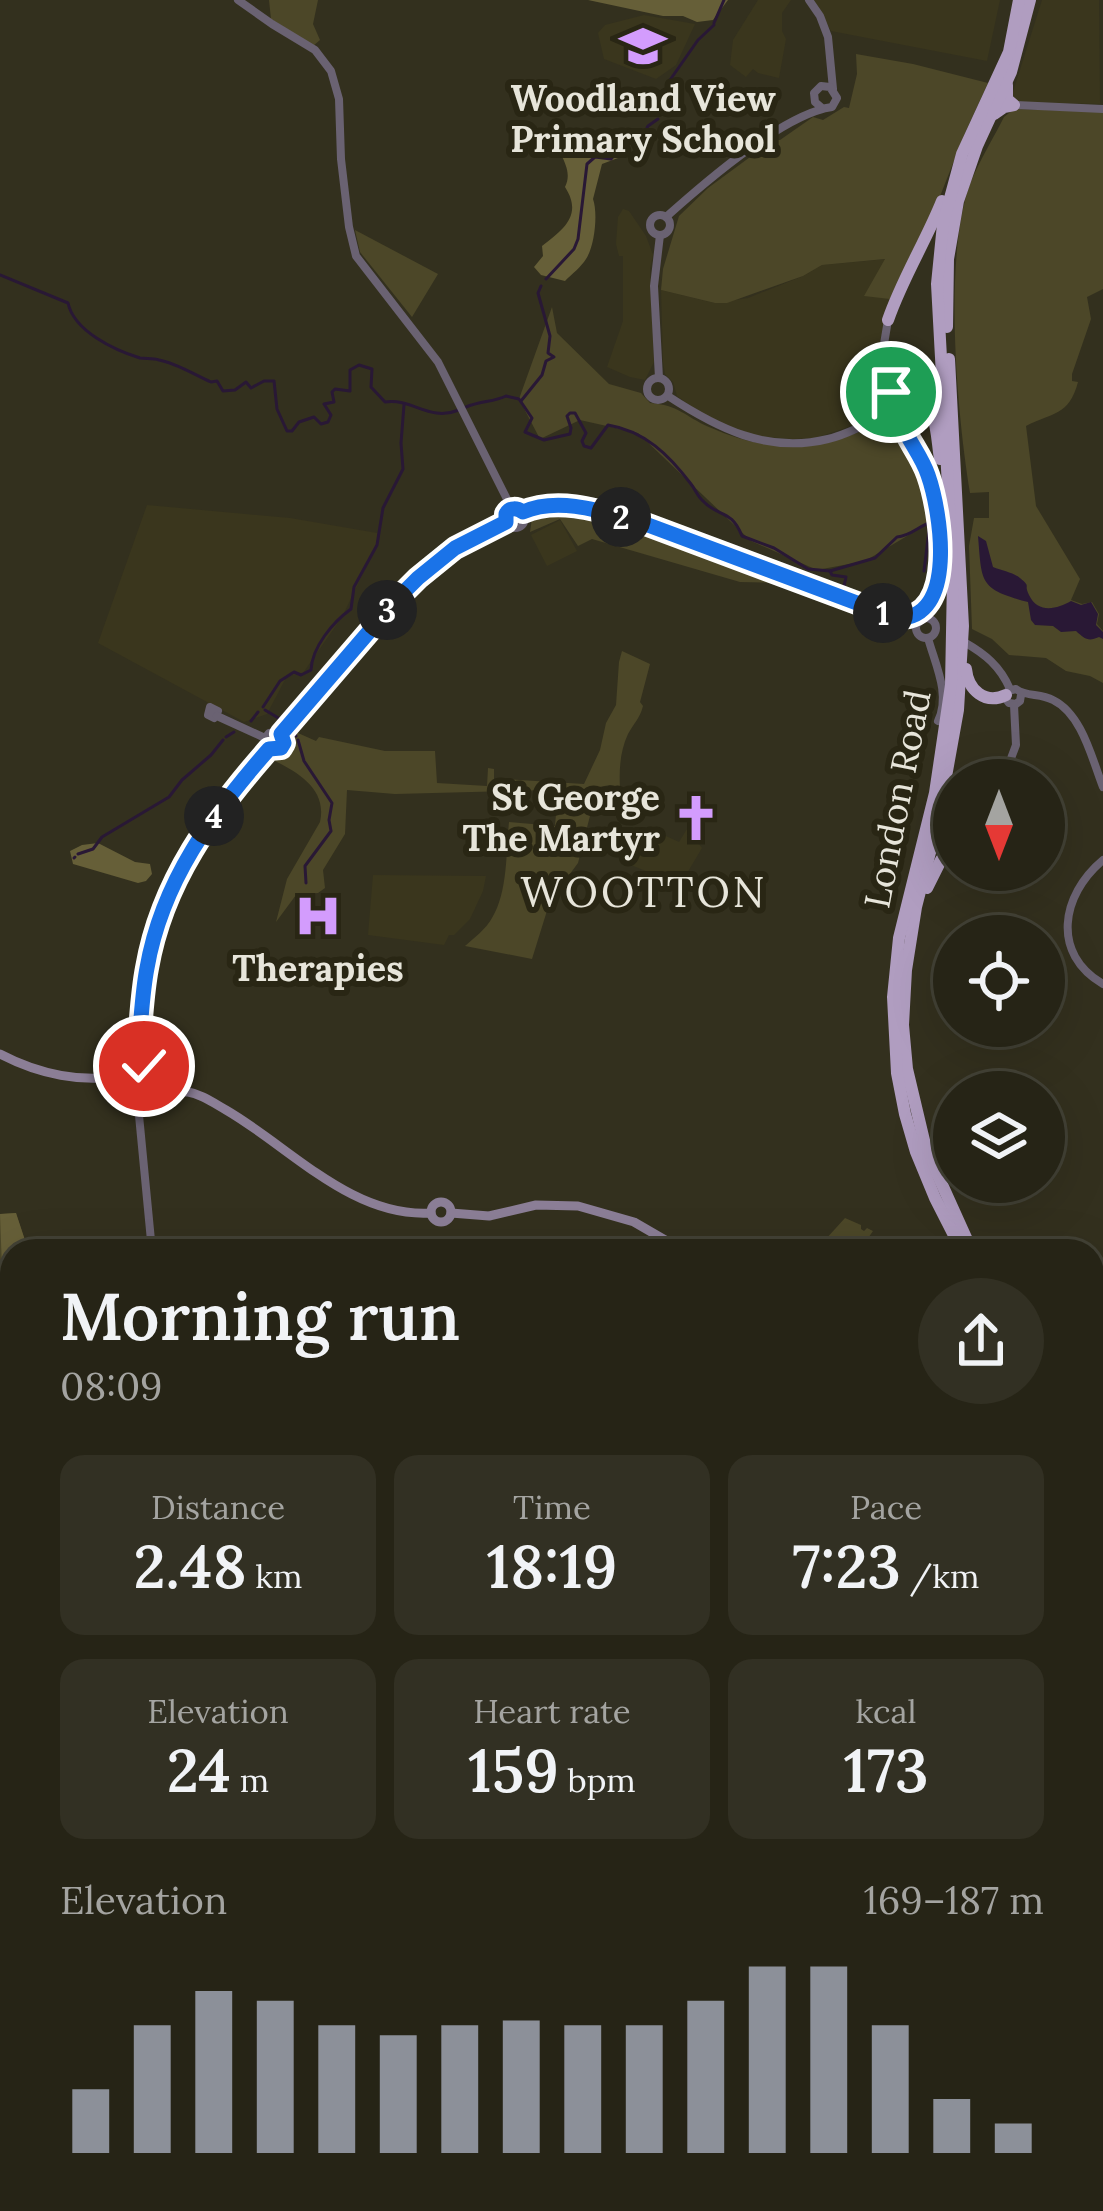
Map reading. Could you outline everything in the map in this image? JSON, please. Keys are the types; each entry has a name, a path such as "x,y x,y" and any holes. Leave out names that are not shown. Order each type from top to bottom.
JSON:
{"highway":[{"name":"London Road","path":"956,1239 934,1198 910,1133 897,1073 892,1013 899,938 940,764 951,685 954,616 937,284 944,224 962,154 1009,52 1019,0"},
{"name":"London Road","path":"967,1239 926,1149 910,1091 903,1014 911,935 958,710 963,626 947,276 958,201 1009,78 1030,0"},
{"path":"989,120 997,111 1014,105 1007,99 1009,78"},
{"path":"888,320 962,154"},
{"path":"899,408 911,397 928,404 949,507"},
{"path":"963,626 970,686 990,699 1010,696"},
{"path":"922,845 939,742 938,721"},
{"path":"911,935 933,874"}],"main road":[{"path":"0,1054 70,1077 125,1075"},
{"path":"137,1062 144,1066 142,1082 136,1084 125,1075 127,1067 137,1062"},
{"path":"146,1076 213,1102 373,1204 403,1213 431,1213 442,1222 451,1213 489,1216 536,1205 578,1206 634,1222 663,1239"}],"street":[{"path":"238,0 315,50 331,71 339,99 346,204 356,256 439,362 512,509 523,512 545,505 564,506 631,520 901,620 919,624 928,619 978,650 1000,670 1017,719"},
{"path":"666,217 708,181 808,111 829,108 836,101 828,38 809,0"},
{"path":"808,111 830,73"},
{"path":"821,86 833,89"},
{"path":"814,99 822,108"},
{"path":"1014,105 1103,109"},
{"path":"656,215 666,217 670,228 666,234 652,232 649,223 656,215"},
{"path":"658,378 654,286 660,236"},
{"path":"869,423 888,320"},
{"path":"658,378 669,386 668,396"},
{"path":"658,378 650,382 648,394 659,401 668,396"},
{"path":"876,394 891,392 896,397 901,424 928,474 938,513 939,569 931,604 919,624 921,636 928,638 938,627 931,604"},
{"path":"668,396 727,431 764,442 821,441 885,419 899,408"},
{"path":"871,410 901,424"},
{"path":"506,522 512,509"},
{"path":"506,522 514,528 521,525 523,512"},
{"path":"281,734 418,578 455,548 506,522"},
{"path":"901,620 914,618 931,604"},
{"path":"928,638 943,692 938,721"},
{"path":"1010,696 1016,689 1058,702 1074,718 1103,787"},
{"path":"1011,759 1017,719 1024,702 1035,695"},
{"path":"218,716 265,738"},
{"path":"269,749 265,738 272,732 281,734"},
{"path":"137,1062 146,972 169,893 200,835 269,749 281,748 281,734"},
{"path":"1103,860 1078,890 1068,935 1082,971 1103,984"},
{"path":"136,1084 151,1239"}],"shaded area":[{"path":"269,0 318,0 313,24 320,40 313,46 271,19"},
{"path":"588,0 728,0 713,20 697,22"},
{"path":"758,0 791,0 782,13 786,39 779,78 753,69 746,77 730,65 733,40"},
{"path":"814,0 1000,0 987,61 831,31"},
{"path":"1042,0 1099,0 1100,104 1018,102 1012,95"},
{"name":"Woodland View Primary School","path":"644,15 695,24 676,65 656,79 604,59 598,33 605,25"},
{"path":"856,54 988,83 933,214 890,299 864,296 885,259 822,265 727,303 661,290 679,216 773,140 813,117 823,120 849,108"},
{"path":"1014,109 1103,112 1103,289 1087,297 1091,319 1072,374 1072,381 1078,382 1070,401 1059,412 1026,426 1036,506 1080,579 1071,600 1092,602 1099,614 1103,683 1066,671 1046,658 1009,655 972,629 969,546 974,518 989,518 989,492 970,493 965,460 955,337 957,252 970,184 1004,117"},
{"path":"568,150 616,152 618,158 602,164 593,199 592,246 565,281 541,275 534,267 543,256 542,246 564,227 571,213 561,154"},
{"path":"623,209 646,236 653,255 654,362 645,380 607,367 623,321 623,256 616,244"},
{"path":"355,230 438,274 412,317 360,252"},
{"path":"887,259 890,299 875,385 870,395 862,397 863,422 815,438 756,436 703,415 677,396 663,362 661,290 715,303 748,298 822,265"},
{"path":"552,307 557,333 609,384 641,393 650,403 675,409 732,436 795,446 837,439 881,423 893,428 918,463 934,520 865,561 817,570 751,541 638,433 580,420 540,439 519,399"},
{"path":"147,505 290,518 377,533 377,545 342,617 303,673 287,676 267,714 244,722 98,643"},
{"path":"555,510 641,529 780,583 740,582 592,539 578,546 560,519 530,532 538,511"},
{"path":"560,520 577,551 547,566 531,535"},
{"path":"978,536 986,541 993,567 1020,578 1037,605 1048,608 1071,601 1091,602 1103,639 1035,625 1028,602 1000,593 986,582"},
{"path":"622,651 650,664 642,710 623,747 620,788 395,794 347,790 345,834 323,870 325,888 296,895 276,922 287,879 320,822 321,809 306,781 267,757 284,749 289,729 316,741 319,737 385,751 435,751 437,783 487,786 488,768 494,769 494,787 501,786 502,779 584,784 616,705"},
{"path":"557,802 593,804 578,863 550,901 532,959 465,946 487,926 497,908 509,822 555,826"},
{"path":"653,826 679,842 687,829 702,848 680,885 631,865"},
{"path":"98,843 135,862 150,864 152,874 138,883 73,864 70,851"},
{"path":"373,875 486,876 470,919 444,945 368,935"},
{"path":"16,1213 24,1239 0,1239 0,1214"},
{"path":"16,1213 25,1239 1,1239 0,1214"},
{"path":"845,1218 864,1231 873,1231 867,1239 826,1239"}],"waterway":[{"path":"714,23 724,0"},
{"path":"670,80 714,25"},
{"path":"667,107 668,85"},
{"path":"626,139 644,134 658,119"},
{"path":"546,279 578,239 587,164 595,157 611,159 621,147"},
{"path":"0,275 68,303 78,322 107,344 217,381 223,391 246,382 251,388 274,381 277,409 287,431 314,417 321,424 328,422 331,415 324,404 334,402 335,389 350,391 350,370 359,365 372,369 371,387 385,402 439,413 459,410"},
{"path":"521,401 542,375 546,361 554,357 548,353 550,336 538,293 541,286"},
{"path":"466,407 506,396 519,399 532,418 525,432 544,440 570,434 567,416 575,413 586,433 584,446 591,448 608,425 633,433 665,454 702,500 729,517 742,536 808,569 830,571 875,558 897,537 935,521"},
{"path":"263,707 280,681 294,672 301,675 311,670 325,636 351,609 354,587 377,545 383,508 403,469 404,405"},
{"path":"924,571 930,522 926,497"},
{"path":"830,571 846,577 844,586"},
{"path":"265,710 280,719"},
{"path":"251,721 258,712"},
{"path":"226,737 234,732"},
{"path":"78,854 93,849 102,837 169,797 223,740"},
{"path":"298,740 304,761 332,803 331,831 305,866 306,883"}],"place":[{"name":"Woodland View Primary School","path":"643,46"},
{"name":"St George The Martyr","path":"696,818"},
{"name":"Therapies","path":"318,916"}],"district":[{"name":"WOOTTON","path":"644,892"}],"route":[{"path":"144,1066 137,1062 148,960 169,893 200,835 269,749 281,748 281,734 298,712 398,598 455,548 506,522 510,510 523,512 545,505 605,513 897,618 920,614 932,599 939,569 939,520 928,474 901,424 898,400 891,392"}]}
